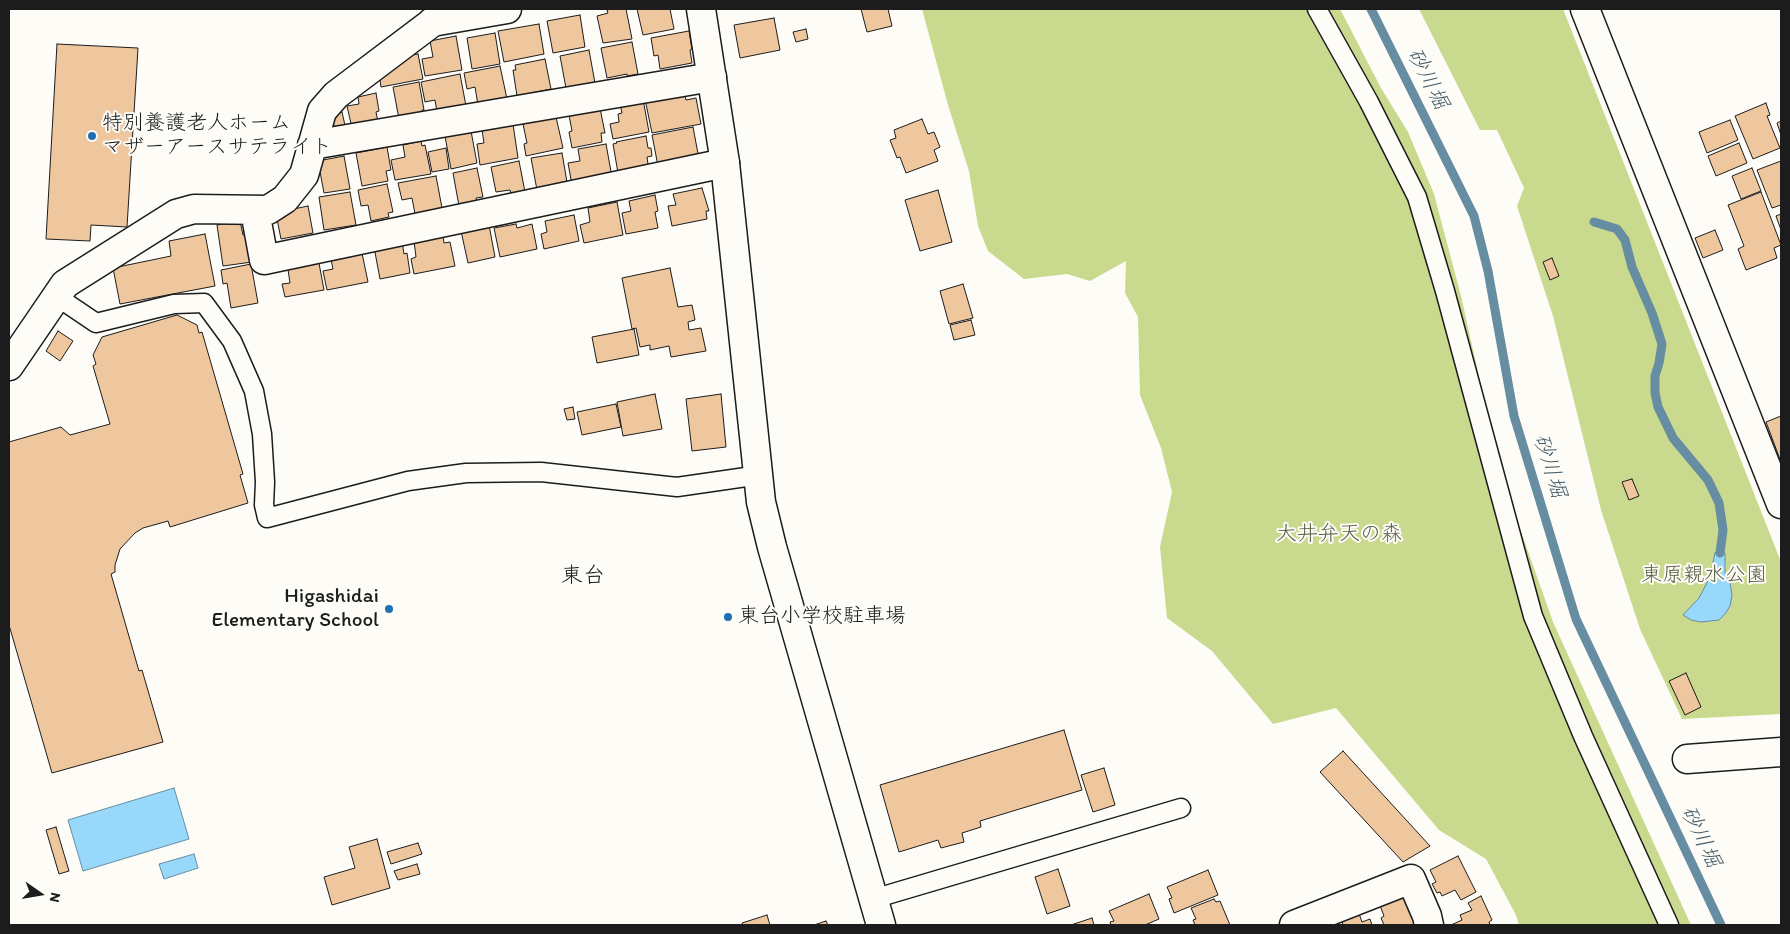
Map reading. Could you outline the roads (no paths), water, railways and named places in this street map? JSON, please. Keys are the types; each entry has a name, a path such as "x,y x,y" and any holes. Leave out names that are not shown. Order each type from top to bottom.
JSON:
{"street":[{"path":"9,366 65,284 176,214 194,209 268,210 285,199 304,175 322,111 336,95 440,15 507,9"},
{"path":"701,9 725,163 760,475 761,502 772,547 881,925"},
{"path":"1586,9 1781,504"},
{"path":"312,144 712,77"},
{"path":"255,211 264,260 725,163"},
{"path":"1687,759 1781,752"},
{"path":"1294,925 1411,879 1429,925"}],"lane":[{"path":"1317,9 1369,102 1417,197 1445,291 1533,616 1584,736 1669,925"},
{"path":"56,296 96,323 174,304 204,303 232,340 254,391 262,434 265,482 264,505 267,518 408,481 466,474 541,472 677,487 760,475"},
{"path":"873,899 1181,808"}],"water":[{"path":"1715,553 1725,553 1725,573 1730,583 1732,595 1730,606 1719,620 1701,622 1691,620 1683,615 1699,598 1710,577"},
{"path":"174,788 189,839 83,871 68,820"},
{"path":"194,854 198,868 164,879 159,864"}],"waterway":[{"name":"砂川堀","path":"1371,9 1474,216 1488,271 1514,416 1576,619 1721,925"},
{"path":"1594,222 1617,229 1625,240 1632,267 1652,313 1662,344 1655,376 1655,393 1658,407 1673,438 1708,480 1719,503 1723,530 1720,553"}],"place":[{"name":"特別養護老人ホーム マザーアースサテライト","path":"92,136"},
{"name":"Higashidai Elementary School","path":"389,609"},
{"name":"東台小学校駐車場","path":"728,617"}],"district":[{"name":"東台","path":"583,576"}],"park label":[{"name":"大井弁天の森","path":"1339,535"},
{"name":"東原親水公園","path":"1704,576"}]}
